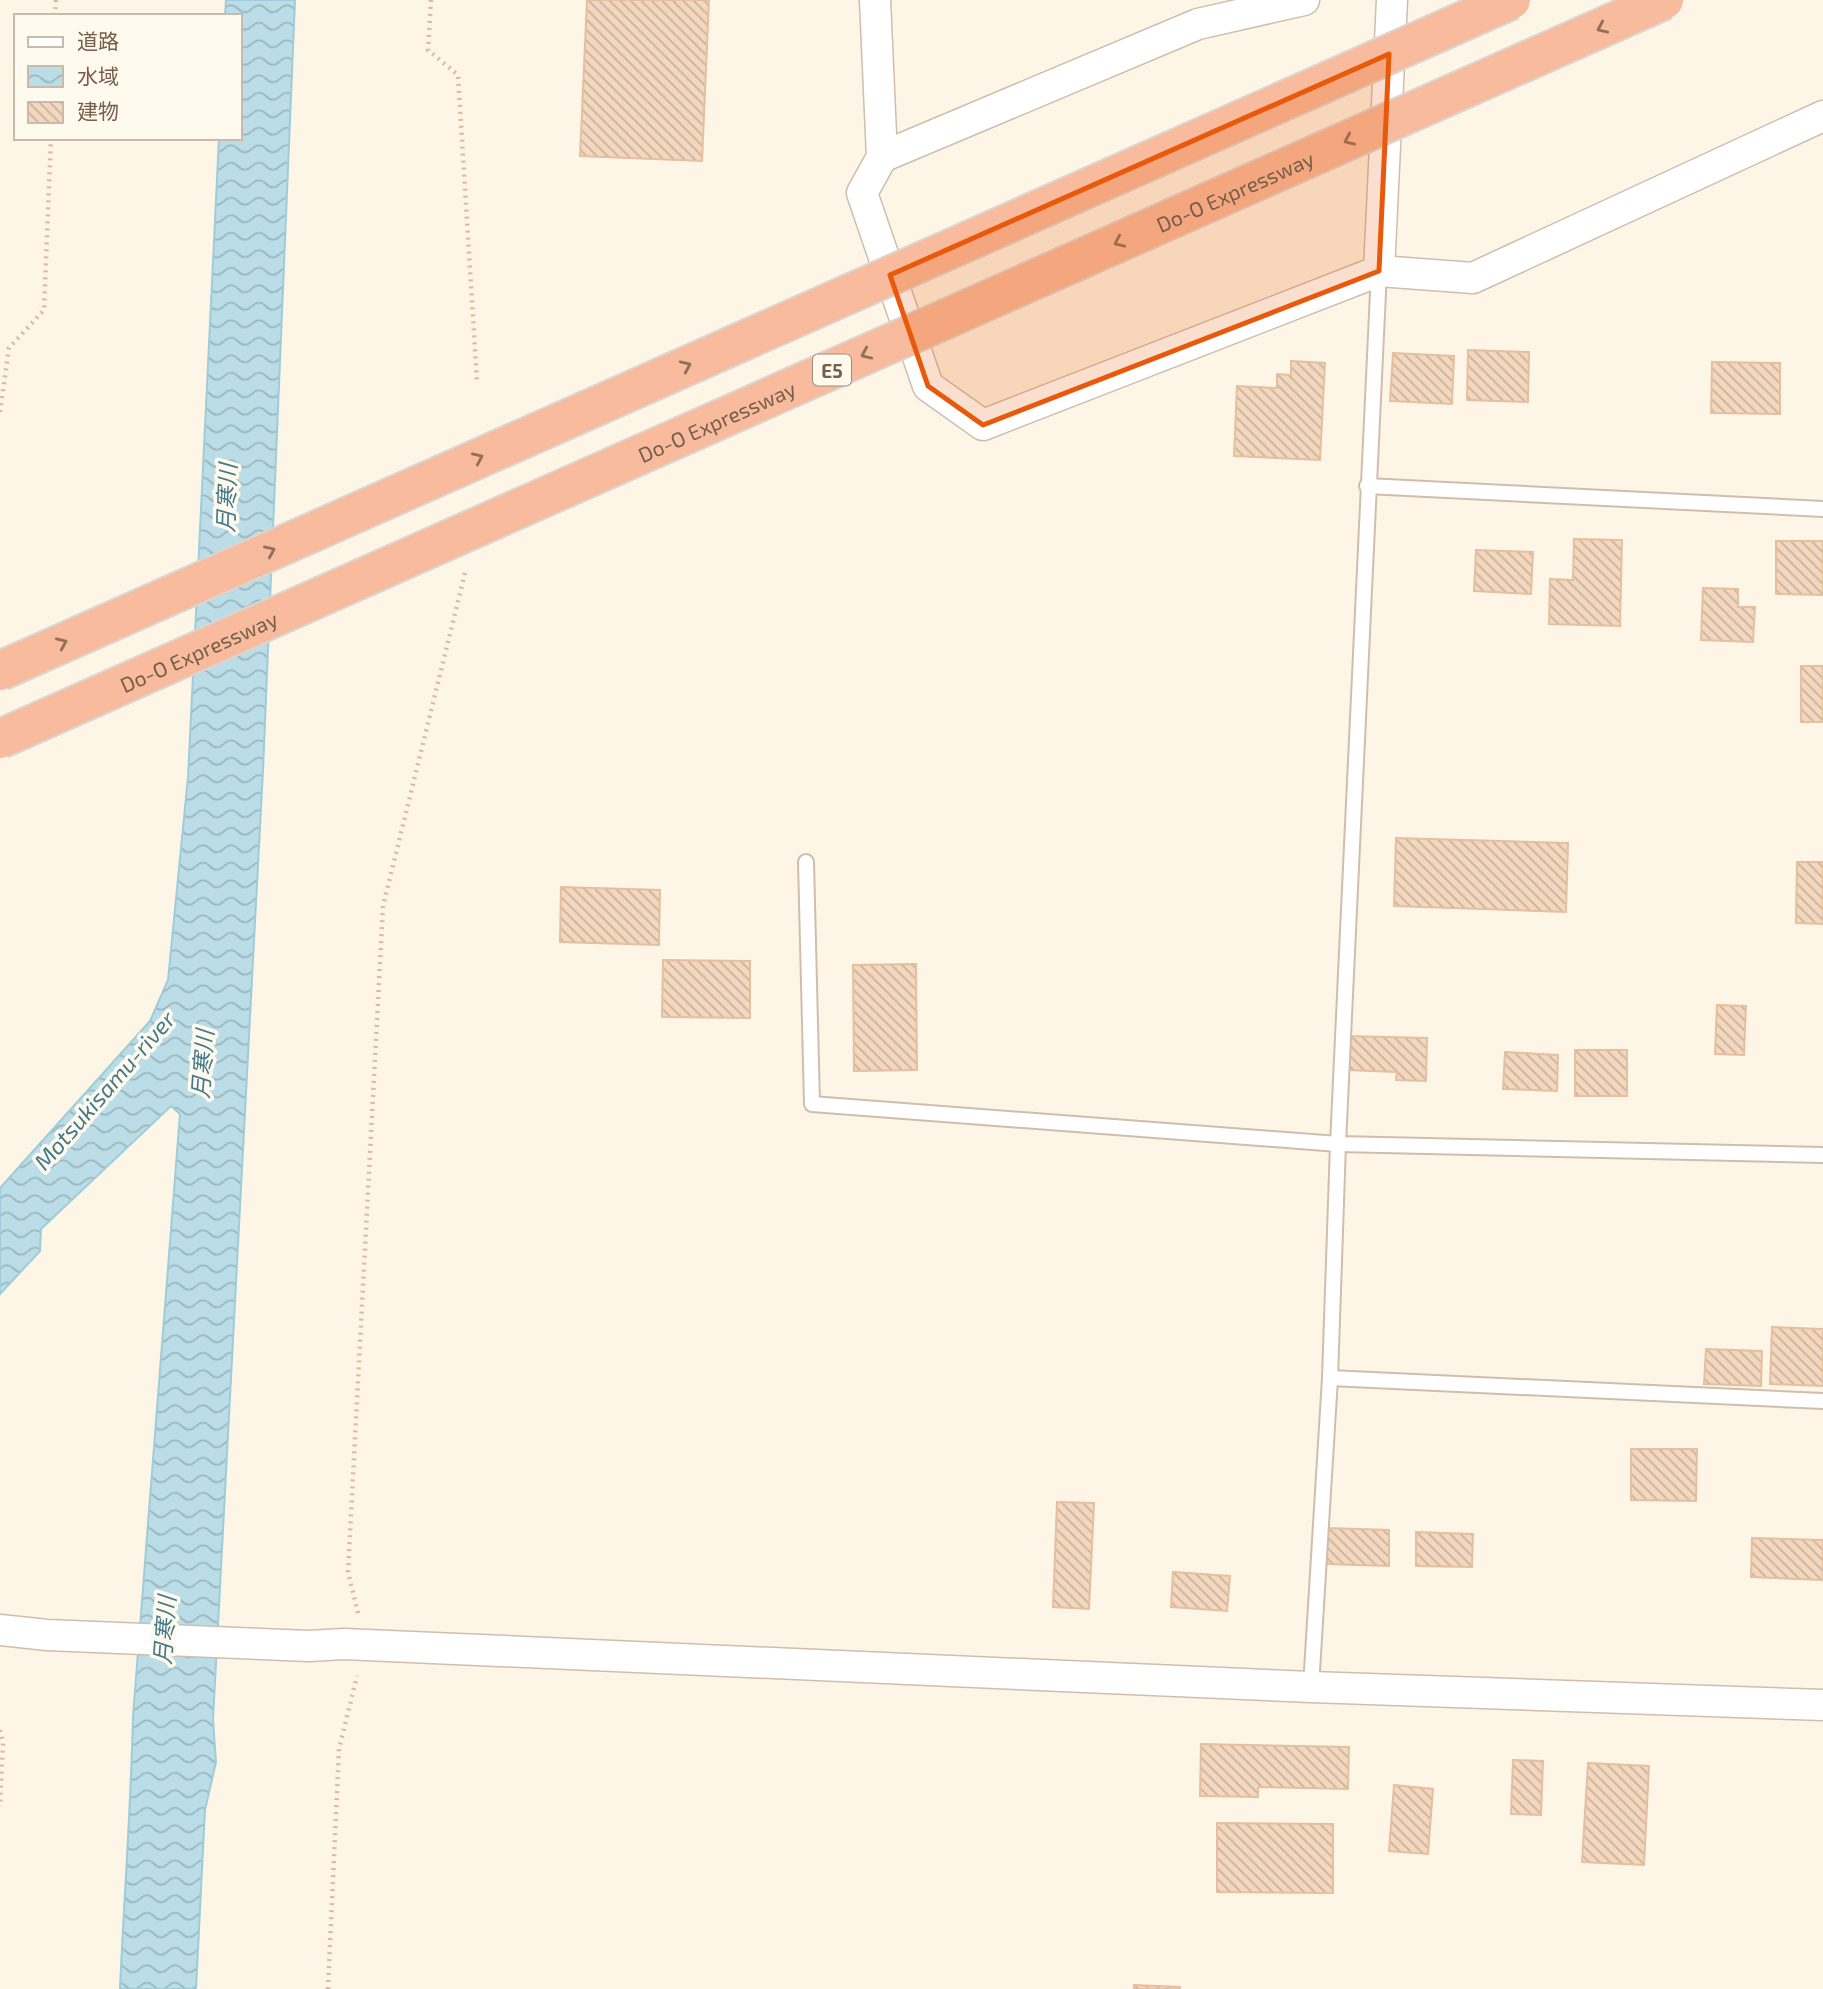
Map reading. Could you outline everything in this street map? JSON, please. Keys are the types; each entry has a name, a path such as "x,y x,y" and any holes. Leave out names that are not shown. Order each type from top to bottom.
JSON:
{"highway":[{"path":"0,671 1510,0"},
{"name":"Do-O Expressway","path":"0,739 1664,0"}],"street":[{"path":"875,0 882,157 862,193 928,386 983,425 1379,271 1473,278 1823,116"},
{"path":"882,157 1198,24 1304,0"},
{"path":"1379,271 1392,0"},
{"path":"0,1630 47,1635 309,1646 344,1644 1311,1687 1823,1705"}],"lane":[{"path":"1311,1687 1330,1378 1367,486 1379,271"},
{"path":"1367,486 1823,509"},
{"path":"806,862 812,1104 1338,1144 1823,1155"},
{"path":"1330,1378 1823,1401"}],"path":[{"path":"431,0 428,50 458,75 477,382"},
{"path":"0,412 9,348 44,310 51,140"},
{"path":"328,1989 339,1749 365,1646 348,1572 383,906 466,569"},
{"path":"0,1730 3,1743 0,1807"}],"highlighted area":[{"path":"1389,54 1379,271 983,425 928,386 890,275"}],"water":[{"path":"226,0 295,0 263,770 213,1720 216,1762 205,1810 196,1989 120,1989 133,1716 180,1114 171,1106 41,1229 40,1251 0,1294 0,1188 150,1021 168,980 188,777 219,140 242,140 242,14 225,14"}],"building":[{"path":"587,0 709,0 702,161 580,156"},
{"path":"1468,350 1529,352 1528,402 1467,400"},
{"path":"1393,353 1454,356 1452,404 1390,401"},
{"path":"1291,361 1325,363 1320,460 1234,456 1237,386 1277,388 1277,374 1291,375"},
{"path":"1712,362 1780,363 1780,414 1711,413"},
{"path":"1574,539 1622,540 1620,626 1549,624 1550,579 1573,580"},
{"path":"1776,541 1823,541 1823,595 1776,594"},
{"path":"1476,550 1533,552 1531,594 1474,591"},
{"path":"1703,588 1738,589 1738,607 1755,607 1753,642 1701,640"},
{"path":"1801,666 1823,666 1823,722 1801,722"},
{"path":"1396,838 1568,843 1566,912 1394,906"},
{"path":"1797,862 1823,862 1823,924 1796,923"},
{"path":"561,887 660,890 659,945 560,942"},
{"path":"663,960 750,961 750,1018 662,1017"},
{"path":"916,964 917,1070 854,1071 853,965"},
{"path":"1717,1005 1746,1006 1744,1055 1715,1054"},
{"path":"1348,1036 1427,1038 1426,1081 1396,1080 1397,1072 1347,1070"},
{"path":"1575,1050 1627,1050 1627,1096 1575,1096"},
{"path":"1505,1052 1558,1055 1557,1091 1503,1089"},
{"path":"1772,1327 1823,1329 1823,1386 1770,1384"},
{"path":"1706,1349 1762,1351 1761,1386 1704,1384"},
{"path":"1631,1449 1697,1449 1696,1501 1631,1500"},
{"path":"1057,1502 1094,1503 1089,1609 1053,1607"},
{"path":"1327,1528 1389,1530 1389,1566 1326,1564"},
{"path":"1416,1532 1473,1534 1472,1567 1416,1566"},
{"path":"1752,1538 1823,1540 1823,1580 1751,1577"},
{"path":"1173,1572 1230,1576 1227,1611 1171,1607"},
{"path":"1201,1744 1349,1747 1348,1789 1258,1787 1258,1797 1200,1796"},
{"path":"1513,1760 1543,1761 1541,1815 1511,1814"},
{"path":"1588,1763 1649,1766 1644,1865 1582,1862"},
{"path":"1394,1785 1433,1789 1428,1854 1389,1851"},
{"path":"1217,1823 1333,1824 1333,1893 1217,1892"},
{"path":"1134,1985 1180,1987 1180,1989 1134,1989"}],"water label":[{"name":"月寒川","path":"226,498"},
{"name":"月寒川","path":"202,1064"},
{"name":"Motsukisamu-river","path":"104,1090"},
{"name":"月寒川","path":"164,1630"}]}
